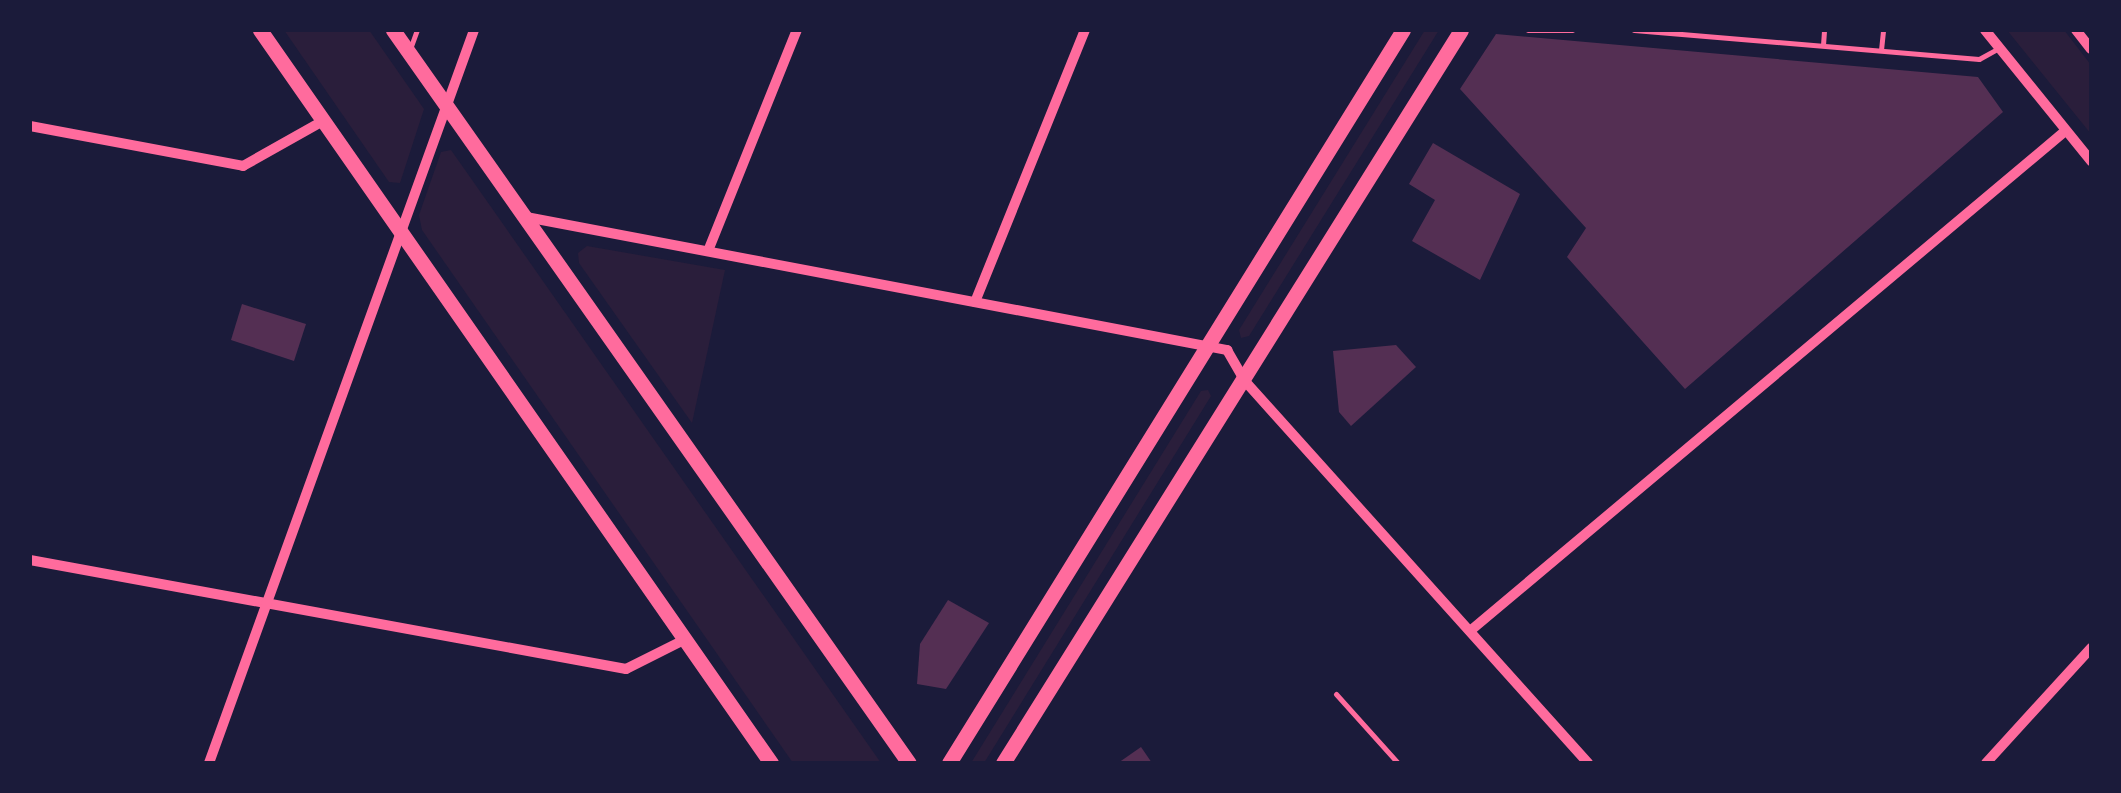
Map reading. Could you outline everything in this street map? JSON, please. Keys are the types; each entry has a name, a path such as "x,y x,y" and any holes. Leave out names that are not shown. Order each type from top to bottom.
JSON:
{"main road":[{"path":"260,30 771,763"},
{"path":"394,30 909,763"},
{"path":"949,763 1402,30"},
{"path":"1003,763 1461,30"}],"street":[{"path":"209,763 474,30"},
{"path":"708,252 797,30"},
{"path":"975,302 1085,30"},
{"path":"1984,30 2091,162"},
{"path":"2076,30 2091,49"},
{"path":"30,126 243,166 323,121"},
{"path":"1470,631 2064,132"},
{"path":"525,217 1209,346 1238,360 1244,380 1588,763"},
{"path":"30,560 626,669 684,640"},
{"path":"1986,763 2091,648"}],"lane":[{"path":"409,52 417,30"},
{"path":"1528,30 1572,30"},
{"path":"1638,30 1700,32 1979,59 1997,48"},
{"path":"1758,30 1758,40"},
{"path":"1823,45 1824,30"},
{"path":"1882,30 1882,50"},
{"path":"1336,694 1398,763"}],"shaded area":[{"path":"284,30 369,30 424,109 400,183 389,182"},
{"path":"1425,30 1439,30 1249,336 1241,338 1239,330"},
{"path":"2007,30 2064,30 2091,65 2091,134"},
{"path":"451,150 881,763 793,763 422,230 419,215 441,152"},
{"path":"587,246 725,270 692,423 579,263 578,253"},
{"path":"1208,390 1211,396 984,763 971,763 1201,391"}],"building":[{"path":"1496,34 1978,77 2003,112 1685,389 1567,257 1586,228 1460,89"},
{"path":"1433,143 1520,194 1480,280 1412,241 1435,200 1409,184"},
{"path":"242,304 306,324 294,361 231,340"},
{"path":"1396,345 1416,367 1351,426 1339,412 1333,351"},
{"path":"948,600 989,623 946,689 917,684 920,644"},
{"path":"1141,747 1152,763 1118,763"}]}
